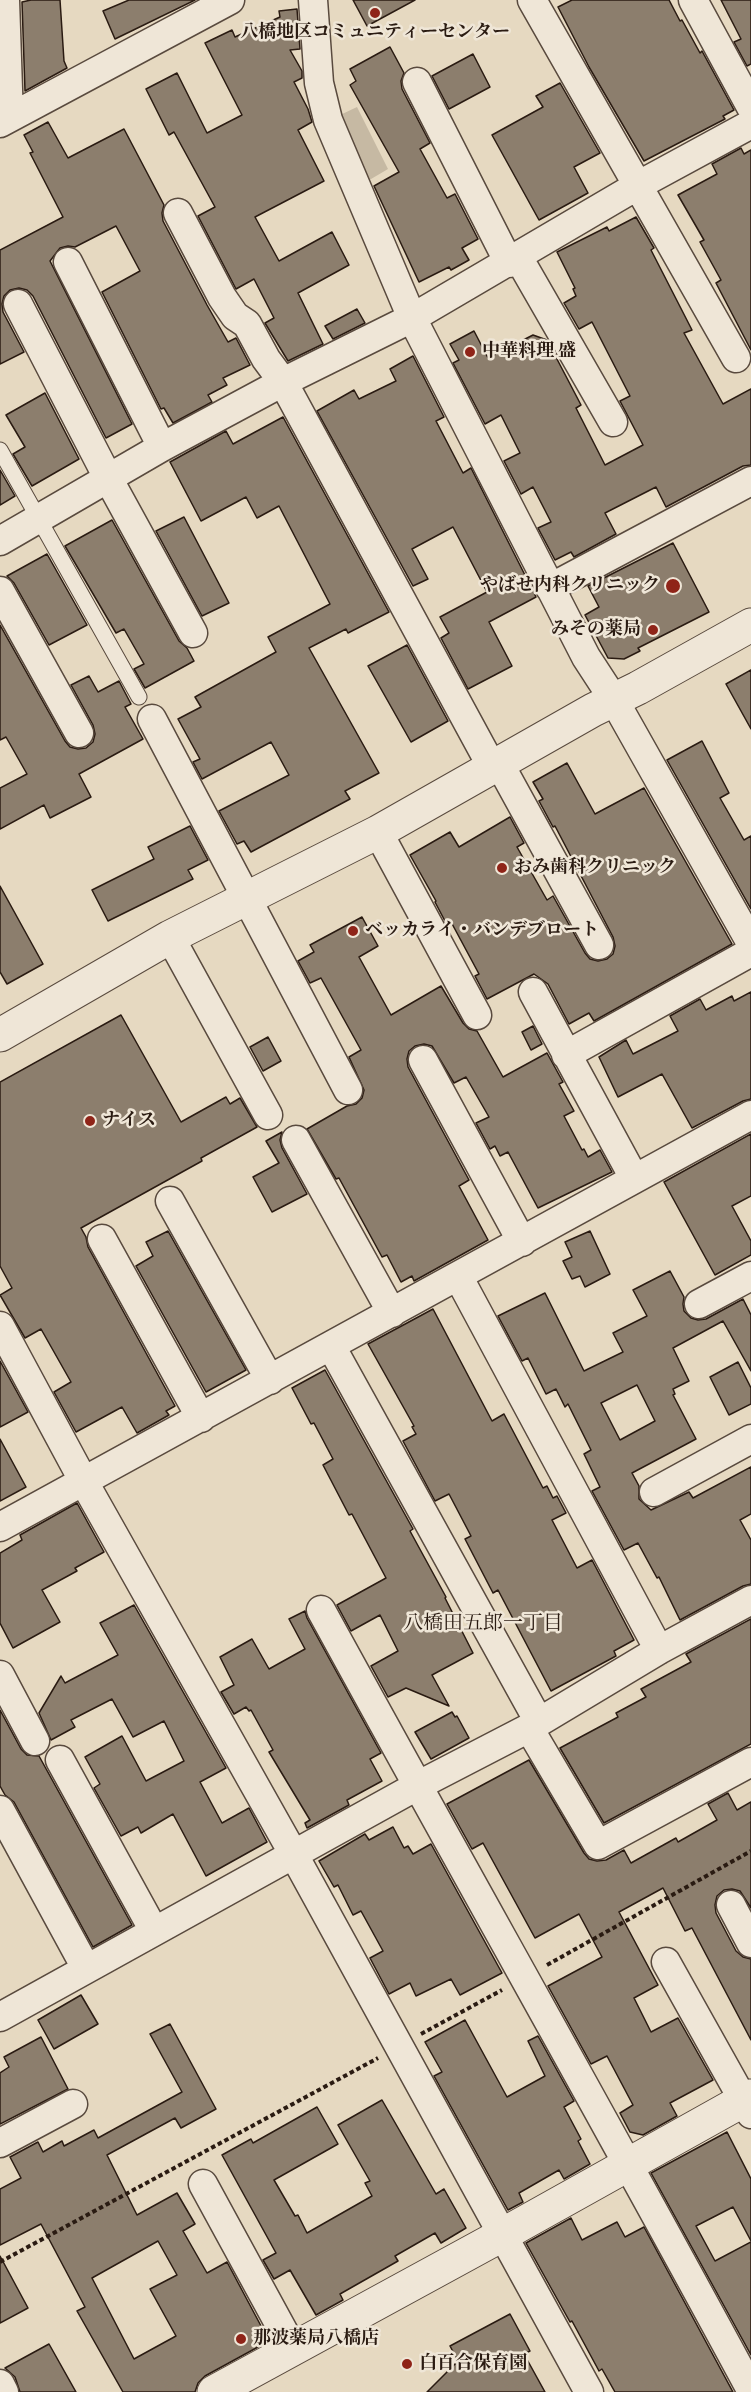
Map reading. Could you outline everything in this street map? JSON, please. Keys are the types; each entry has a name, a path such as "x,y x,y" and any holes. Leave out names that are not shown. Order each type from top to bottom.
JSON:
{"street":[{"path":"5,0 4,121 230,0"},
{"path":"313,0 319,83 328,120 412,318 586,657 614,700 751,943"},
{"path":"532,0 736,358"},
{"path":"693,0 751,106"},
{"path":"417,82 513,260 613,422"},
{"path":"0,541 162,447 283,382 412,318 638,186 751,124"},
{"path":"178,213 222,297 235,316 247,324 266,359 283,382 495,765 599,945"},
{"path":"68,262 162,447"},
{"path":"18,304 108,478 193,633"},
{"path":"550,588 751,482"},
{"path":"0,591 79,733"},
{"path":"0,1035 170,937 378,831 751,625"},
{"path":"145,708 348,1090"},
{"path":"378,831 477,1015"},
{"path":"170,937 268,1115"},
{"path":"567,1055 751,952"},
{"path":"533,992 634,1178"},
{"path":"423,1060 522,1242"},
{"path":"0,1527 522,1242 751,1114"},
{"path":"296,1140 392,1313"},
{"path":"170,1201 270,1380"},
{"path":"102,1239 201,1418"},
{"path":"458,1276 659,1650"},
{"path":"699,1305 751,1276"},
{"path":"0,1326 84,1482 294,1856 589,2392"},
{"path":"330,1346 598,1845 751,1762"},
{"path":"654,1492 751,1439"},
{"path":"0,2017 417,1786 534,1725 659,1650 751,1600"},
{"path":"321,1610 629,2164 751,2390"},
{"path":"0,1675 35,1741"},
{"path":"60,1760 154,1931"},
{"path":"0,1810 86,1968"},
{"path":"731,1905 751,1943"},
{"path":"214,2392 629,2164 748,2103 666,1962"},
{"path":"0,2143 73,2104"},
{"path":"203,2184 293,2349"},
{"path":"0,2384 4,2392"}],"lane":[{"path":"0,450 145,708"}],"shaded area":[{"path":"357,107 388,169 366,182 338,116"}],"building":[{"path":"60,0 64,61 67,68 25,91 22,2"},
{"path":"129,0 195,0 115,39 103,11"},
{"name":"八橋地区コミュニティーセンター","path":"353,0 415,0 367,26"},
{"path":"572,0 669,0 700,53 702,51 734,110 723,116 725,119 644,161 589,67 558,7"},
{"path":"721,0 751,0 751,64 747,66 734,42 741,39"},
{"path":"297,9 300,49 290,50 302,71 302,78 294,82 312,122 298,130 324,181 255,217 279,261 332,232 349,265 298,293 323,344 288,361 265,323 274,318 254,279 236,289 198,216 215,207 174,132 169,135 146,89 177,73 207,133 242,115 205,43 232,30 235,37 280,17 279,11"},
{"path":"390,47 404,73 401,81 402,89 430,143 420,149 447,198 455,194 478,239 462,248 469,260 451,270 449,267 419,282 374,186 399,172 350,85 356,81 350,69"},
{"path":"473,54 490,87 449,109 432,76"},
{"path":"560,83 600,153 574,167 588,193 539,220 492,135 543,107 536,96"},
{"path":"48,122 68,158 124,129 164,205 163,221 207,305 228,342 236,338 250,365 223,378 227,385 208,395 212,402 173,423 164,408 161,409 102,292 140,271 116,226 75,247 60,248 50,261 132,424 106,438 33,296 27,290 19,288 10,290 4,296 3,312 24,352 0,364 0,250 63,217 30,153 33,152 24,135"},
{"path":"741,148 744,154 751,150 751,350 716,283 721,280 700,242 704,240 678,195 717,174 712,164"},
{"path":"636,217 654,248 651,250 692,330 684,333 723,404 751,389 751,465 743,466 666,507 656,487 605,513 616,534 574,557 571,552 555,560 538,528 551,522 533,487 521,494 504,461 520,453 501,415 485,424 453,363 459,360 450,344 474,331 488,358 533,335 547,340 581,405 576,408 605,465 643,445 620,401 630,396 592,322 579,329 564,303 576,296 573,289 575,288 557,252 607,227 609,231"},
{"path":"357,309 365,323 333,339 325,326"},
{"path":"413,356 444,417 436,421 463,473 471,468 536,597 489,622 512,666 468,689 441,638 449,633 440,617 487,592 453,527 412,549 428,579 413,586 317,411 354,390 359,399 396,381 390,369"},
{"path":"45,393 79,459 32,486 13,454 25,447 6,415"},
{"path":"283,417 389,612 348,633 346,629 309,648 379,773 345,791 350,799 251,852 244,841 237,844 219,811 289,775 271,742 202,779 193,762 200,759 178,719 201,707 195,697 276,652 268,637 330,604 279,506 257,518 246,497 201,521 170,462 226,431 233,444"},
{"path":"0,470 15,496 0,505"},
{"path":"184,517 229,603 202,616 156,531"},
{"path":"112,520 179,641 187,648 194,661 145,688 134,669 144,664 124,629 116,633 65,546"},
{"path":"673,543 709,612 638,648 640,651 624,659 608,658 585,615 599,607 588,586"},
{"path":"47,554 87,625 49,645 14,583 7,576"},
{"path":"0,625 70,747 86,748 93,742 95,734 93,725 71,685 89,676 98,692 119,681 131,704 125,707 143,739 79,774 91,797 50,818 44,805 0,829 0,788 27,774 6,737 0,740"},
{"path":"407,645 448,721 411,742 368,666"},
{"path":"751,670 751,729 726,684"},
{"path":"702,741 729,793 720,798 744,840 751,836 751,909 667,760"},
{"path":"567,763 595,814 644,788 732,944 594,1021 589,1013 569,1024 548,984 534,974 487,999 475,976 479,974 450,920 446,923 410,855 450,832 459,847 510,817 524,843 517,847 547,900 553,896 590,959 598,961 607,959 613,954 615,946 613,937 555,826 553,827 539,801 543,799 533,782"},
{"path":"190,826 208,860 188,870 193,879 108,921 92,890 154,859 148,847"},
{"path":"0,886 43,964 7,984 0,972"},
{"path":"362,917 378,946 359,957 391,1015 441,986 463,1023 469,1029 477,1031 503,1077 547,1053 563,1082 559,1084 574,1111 564,1116 582,1150 584,1149 588,1157 600,1150 612,1172 538,1208 508,1152 500,1156 495,1146 490,1149 476,1123 489,1117 466,1077 454,1083 432,1046 424,1044 415,1046 409,1051 408,1067 469,1180 459,1186 488,1240 414,1281 412,1276 401,1282 387,1255 382,1257 339,1178 336,1179 307,1129 347,1106 356,1104 362,1098 364,1090 349,1057 361,1050 321,978 310,983 298,961 314,952 310,945"},
{"path":"751,992 751,1099 692,1128 662,1074 618,1097 599,1057 626,1040 633,1054 678,1031 670,1016 700,999 706,1010 732,996 734,1001"},
{"path":"121,1015 181,1122 226,1097 230,1104 240,1098 257,1127 201,1158 202,1161 81,1228 88,1247 175,1406 166,1411 169,1415 137,1433 122,1407 76,1432 54,1392 71,1382 41,1329 25,1338 0,1295 12,1288 0,1266 0,1082"},
{"path":"533,1026 542,1044 531,1050 522,1032"},
{"path":"268,1037 281,1061 263,1071 250,1047"},
{"path":"282,1132 280,1140 282,1148 307,1194 272,1212 253,1177 279,1163 266,1141"},
{"path":"751,1134 751,1196 732,1206 751,1241 751,1255 715,1275 664,1182"},
{"path":"168,1231 246,1370 206,1392 136,1266 153,1256 146,1242"},
{"path":"590,1231 610,1274 585,1287 580,1276 572,1279 563,1261 572,1257 565,1242"},
{"path":"670,1271 684,1297 684,1311 691,1318 706,1319 743,1299 751,1315 751,1371 723,1321 673,1348 689,1381 673,1389 675,1394 673,1395 696,1439 632,1473 639,1486 639,1499 651,1510 689,1492 693,1498 751,1467 751,1514 740,1520 751,1540 751,1584 743,1586 680,1620 659,1577 657,1578 638,1543 624,1550 592,1491 600,1487 584,1454 591,1450 568,1404 565,1407 556,1389 546,1394 528,1358 522,1361 498,1316 545,1293 584,1371 623,1352 613,1333 647,1316 633,1290","holes":["637,1385 655,1421 620,1440 601,1403"]},
{"path":"433,1309 492,1421 504,1414 543,1488 547,1486 553,1498 557,1496 566,1513 552,1520 577,1568 592,1560 634,1640 614,1651 616,1656 551,1691 498,1590 493,1593 465,1539 471,1536 449,1494 435,1501 403,1441 416,1434 412,1427 414,1426 368,1344"},
{"path":"0,1361 28,1412 0,1427"},
{"path":"738,1362 751,1388 751,1404 729,1415 710,1377"},
{"path":"325,1370 413,1529 410,1531 473,1653 432,1675 449,1706 406,1688 388,1697 371,1666 398,1651 380,1615 351,1631 337,1605 386,1578 323,1465 333,1459 292,1388"},
{"path":"0,1439 26,1487 0,1501"},
{"path":"77,1503 104,1552 75,1568 77,1571 42,1590 60,1622 13,1648 0,1623 0,1553 22,1540 20,1535"},
{"path":"134,1605 226,1768 200,1782 222,1823 249,1808 267,1842 206,1876 173,1814 141,1833 138,1827 121,1836 94,1788 100,1784 85,1757 122,1736 146,1781 184,1761 164,1721 133,1737 112,1699 71,1720 75,1727 51,1740 39,1713 61,1676 65,1683 118,1655 100,1623"},
{"path":"305,1611 381,1753 370,1759 382,1781 347,1800 349,1805 307,1828 305,1823 310,1820 269,1752 273,1750 251,1710 249,1711 246,1707 234,1714 221,1692 234,1685 220,1657 252,1639 269,1669 305,1649 289,1619"},
{"path":"751,1619 751,1744 604,1823 560,1748 618,1717 616,1713 646,1697 641,1689 691,1662 686,1654"},
{"path":"0,1710 21,1749 27,1755 39,1756 132,1925 93,1947 14,1802 5,1795 0,1786"},
{"path":"452,1712 455,1717 457,1716 469,1738 431,1759 415,1732"},
{"path":"529,1760 584,1853 589,1859 597,1861 606,1860 624,1850 631,1863 676,1838 678,1842 717,1820 708,1804 728,1793 737,1810 751,1802 751,1908 740,1891 732,1889 724,1890 717,1896 715,1905 716,1913 736,1951 743,1957 751,1959 751,2040 692,1928 685,1931 663,1888 619,1912 658,1985 634,1998 651,2032 678,2018 713,2080 670,2103 677,2116 643,2135 630,2132 620,2113 633,2105 607,2056 591,2064 548,1986 602,1957 579,1914 535,1938 483,1843 472,1849 447,1804"},
{"path":"393,1827 404,1848 408,1846 413,1854 431,1844 502,1973 460,1995 451,1979 416,1996 410,1983 389,1994 370,1958 383,1951 361,1911 353,1915 338,1885 334,1887 319,1861 365,1834 369,1840"},
{"path":"81,1995 98,2024 54,2049 38,2020"},
{"path":"465,2020 507,2097 545,2076 528,2041 538,2036 574,2101 564,2107 581,2139 578,2141 590,2164 564,2179 559,2170 519,2193 523,2202 508,2210 434,2076 442,2072 425,2042"},
{"path":"170,2024 216,2109 181,2128 175,2118 107,2155 137,2215 177,2193 195,2224 183,2231 207,2273 227,2262 269,2341 205,2376 198,2383 195,2392 123,2392 77,2311 85,2307 41,2224 0,2245 0,2189 21,2178 10,2157 38,2142 43,2152 62,2141 64,2146 94,2130 98,2138 182,2092 150,2034","holes":["158,2241 177,2275 150,2289 176,2336 134,2359 92,2278"]},
{"path":"41,2037 68,2089 0,2124 0,2073 9,2067 4,2057"},
{"path":"382,2100 436,2194 444,2189 466,2228 441,2243 435,2233 395,2256 398,2261 340,2294 343,2300 316,2315 290,2270 274,2279 263,2260 276,2253 222,2155 251,2139 253,2143 317,2107 338,2144 274,2180 295,2216 298,2215 307,2233 372,2196 365,2183 370,2181 338,2125"},
{"path":"727,2132 751,2179 751,2241 733,2207 696,2226 715,2261 751,2242 751,2355 651,2173"},
{"path":"571,2218 582,2240 617,2222 625,2237 644,2227 733,2392 615,2392 602,2369 599,2371 526,2243"},
{"path":"0,2256 28,2308 0,2323"},
{"path":"510,2314 530,2351 524,2354 545,2392 427,2392 458,2361 450,2346"},
{"path":"49,2344 76,2392 20,2392 15,2377 5,2368"}],"place":[{"name":"八橋地区コミュニティーセンター","path":"375,13"},
{"name":"中華料理 盛","path":"470,352"},
{"name":"やばせ内科クリニック","path":"673,586"},
{"name":"みその薬局","path":"653,630"},
{"name":"おみ歯科クリニック","path":"502,868"},
{"name":"ベッカライ・バンデブロート","path":"353,931"},
{"name":"ナイス","path":"90,1121"},
{"name":"那波薬局八橋店","path":"241,2339"},
{"name":"白百合保育園","path":"407,2364"}],"district":[{"name":"八橋田五郎一丁目","path":"483,1624"}]}
